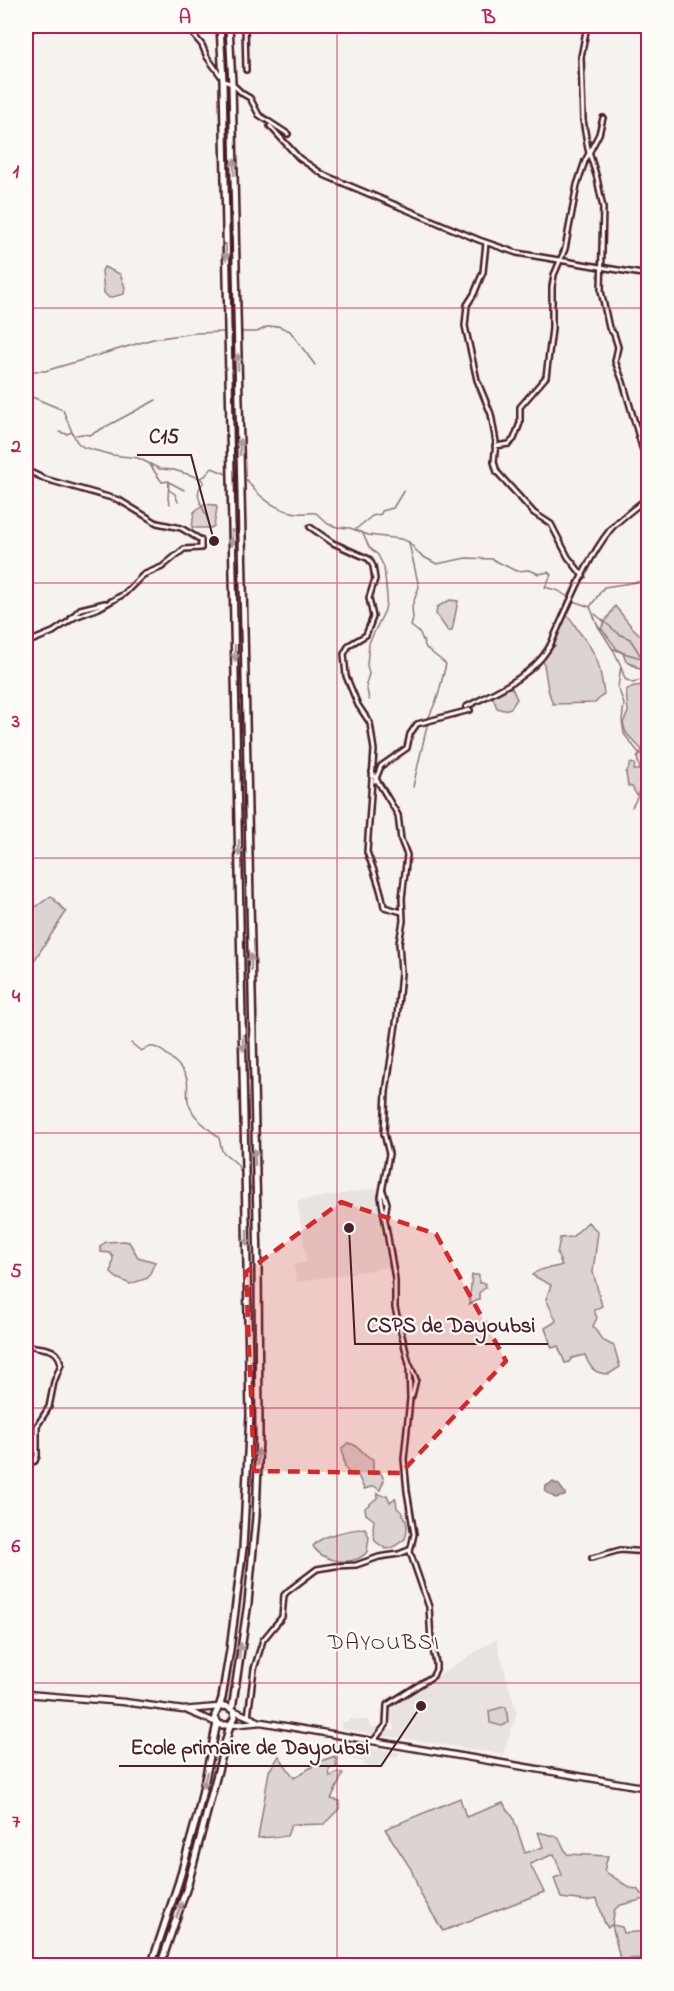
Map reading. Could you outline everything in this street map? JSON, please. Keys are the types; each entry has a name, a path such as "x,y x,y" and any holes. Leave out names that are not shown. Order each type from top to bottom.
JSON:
{"highway":[{"path":"151,1965 179,1881 198,1813 217,1723 215,1715 219,1707 230,1650 243,1548 250,1414 223,81 220,26"},
{"path":"160,1965 188,1884 230,1725 235,1717 232,1709 252,1559 259,1436 258,1264 229,26"},
{"path":"219,1707 226,1706 232,1709"},
{"path":"217,1723 223,1726 230,1725"}],"street":[{"path":"26,33 37,26"},
{"path":"186,26 202,45 223,81 232,84 250,98 259,115 288,134"},
{"path":"245,26 246,70"},
{"path":"588,26 581,66 583,120 603,208 601,291 609,328 614,334 618,348 615,361 648,468"},
{"path":"495,446 509,444 514,439 520,423 520,407 546,377 553,321 554,274 561,261 577,185 599,134 603,118"},
{"path":"270,126 299,158 324,175 486,243 517,253 648,275"},
{"path":"486,243 483,272 467,305 465,326 477,380 491,414 495,446 494,462 497,472 534,513 551,524 568,557 583,576"},
{"path":"26,470 45,479 119,500 157,523 181,528 201,540 201,548 184,549 162,567 143,575 124,594 109,602 80,609 52,632 26,643"},
{"path":"370,787 381,766 407,748 410,734 417,724 468,709 533,666 549,649 570,601 610,530 648,497"},
{"path":"310,527 333,543 369,559 373,566 375,579 369,598 373,617 366,635 349,645 344,654 346,676 358,705 370,723 374,750 367,852 373,864 384,907 402,912"},
{"path":"372,772 398,815 401,840 407,855 397,1017 386,1092 384,1133 389,1154 382,1189 387,1203 384,1221 395,1279 395,1308 409,1364 416,1379 410,1399 404,1459 414,1534 410,1549 429,1607 431,1641 436,1669 433,1676 387,1705 386,1725 373,1742"},
{"path":"26,1344 33,1348 51,1348 56,1351 61,1364 54,1382 49,1407 37,1426 37,1456 34,1461 26,1465"},
{"path":"248,1717 254,1669 263,1640 282,1617 284,1595 317,1569 356,1564 399,1554 410,1549"},
{"path":"592,1558 620,1550 648,1552"},
{"path":"26,1694 124,1702 183,1710 219,1707"},
{"path":"232,1709 261,1722 648,1788"},
{"path":"183,1710 217,1723"},
{"path":"230,1725 261,1722"}],"highlighted area":[{"path":"341,1202 436,1234 506,1361 401,1473 254,1471 246,1272"}],"shaded area":[{"path":"104,267 120,274 125,287 124,294 109,298 104,293 102,271"},
{"path":"204,504 216,505 214,526 192,528 194,512"},
{"path":"450,600 458,601 452,631 448,631 436,614 437,607"},
{"path":"615,606 648,643 648,677 643,676 642,670 626,661 623,653 617,649 601,628"},
{"path":"566,614 591,648 597,661 604,694 595,703 553,704 550,698 542,656 555,646 553,637"},
{"path":"648,682 648,788 642,796 636,794 632,787 628,786 626,773 631,763 635,764 634,770 640,770 637,758 642,750 626,733 623,723 628,712 626,690 634,686 647,685"},
{"path":"512,688 517,699 511,708 503,710 497,708 492,695 494,691"},
{"path":"51,896 66,912 26,973 26,912"},
{"path":"377,1188 388,1267 296,1282 294,1265 307,1262 297,1201"},
{"path":"588,1222 598,1232 593,1272 602,1306 594,1310 597,1318 593,1326 602,1340 614,1346 620,1367 609,1374 593,1369 585,1355 572,1358 565,1363 558,1346 552,1348 545,1328 556,1320 546,1299 551,1285 532,1275 543,1269 562,1265 557,1254 560,1238 572,1237"},
{"path":"106,1242 129,1242 138,1257 155,1262 148,1278 130,1284 111,1273 113,1257 110,1253 101,1252 100,1246"},
{"path":"472,1275 479,1275 479,1283 485,1283 486,1287 479,1293 479,1300 469,1304"},
{"path":"348,1443 357,1446 373,1459 373,1472 380,1471 384,1480 380,1490 374,1486 364,1489 357,1473 349,1473 345,1468 342,1448"},
{"path":"553,1482 559,1485 565,1496 555,1498 545,1491 546,1486"},
{"path":"377,1493 387,1495 390,1502 395,1498 397,1508 403,1514 406,1522 405,1539 392,1548 386,1549 375,1541 374,1520 366,1514 365,1508 378,1497"},
{"path":"365,1528 369,1537 367,1552 354,1560 331,1559 318,1552 313,1546 330,1535"},
{"path":"496,1639 517,1714 503,1754 341,1729 341,1722 348,1722 349,1719 369,1720 369,1726 395,1730 387,1708"},
{"path":"506,1707 508,1722 502,1726 490,1723 489,1711"},
{"path":"348,1745 400,1752 398,1756 389,1756 385,1766 380,1769 364,1766 364,1762 350,1759"},
{"path":"279,1756 294,1778 321,1761 335,1756 337,1766 329,1769 330,1777 338,1772 343,1774 331,1799 340,1801 339,1809 324,1824 291,1825 287,1836 258,1838 269,1771"},
{"path":"460,1798 466,1817 503,1803 513,1817 525,1853 543,1847 538,1832 558,1837 567,1854 608,1856 604,1871 630,1888 637,1889 641,1894 648,1894 648,1919 644,1909 645,1899 621,1905 615,1909 612,1925 608,1927 597,1899 586,1901 561,1898 554,1878 562,1875 554,1854 530,1864 544,1892 443,1931 421,1895 411,1869 385,1829"},
{"path":"612,1925 622,1927 624,1933 648,1931 648,1958 620,1959"}],"waterway":[{"path":"242,332 257,332 267,327 278,326 290,331 315,365"},
{"path":"26,375 153,339 195,333 224,332"},
{"path":"26,398 32,397 63,410 77,442 83,447 112,455 138,458 160,469 174,470 200,478 212,468 229,475"},
{"path":"76,435 90,435 156,400"},
{"path":"59,432 67,434 72,432"},
{"path":"150,465 162,482 169,481 170,504"},
{"path":"201,479 204,482 198,496 208,521"},
{"path":"242,479 247,480 257,492 276,506 290,512 316,513 328,524 337,527 350,528 368,535 401,539 409,542 420,555 437,564 466,558 492,559 516,571 529,570 539,574 548,572 551,575 545,587 559,591 573,601 590,607 598,626 614,651 621,666 618,687 624,704 622,720 624,734 639,753 645,756 648,768"},
{"path":"169,482 184,490"},
{"path":"169,490 175,494 178,502"},
{"path":"356,529 372,516 393,508 404,490"},
{"path":"363,534 369,547 378,555 384,567 387,596 385,610 369,643 367,665 369,674 366,684 369,700"},
{"path":"409,543 419,587 412,606 411,626 420,633 426,648 446,664 438,696 429,717 413,787"},
{"path":"590,607 604,587 648,582"},
{"path":"595,614 619,634 630,639 642,658 648,654"},
{"path":"612,648 623,653 626,661 642,670 643,676 648,677"},
{"path":"624,653 641,658"},
{"path":"621,667 625,679 633,683 647,677"},
{"path":"632,807 639,794 641,779 647,767"},
{"path":"131,1043 141,1051 154,1047 168,1055 178,1065 187,1079 188,1100 193,1112 219,1138 222,1151 237,1164 243,1176"},
{"path":"248,1183 254,1194"}],"place":[{"name":"C15","path":"214,541"},
{"name":"CSPS de Dayoubsi","path":"349,1228"},
{"name":"Ecole primaire de Dayoubsi","path":"421,1706"}],"district":[{"name":"DAYOUBSI","path":"384,1641"}]}
